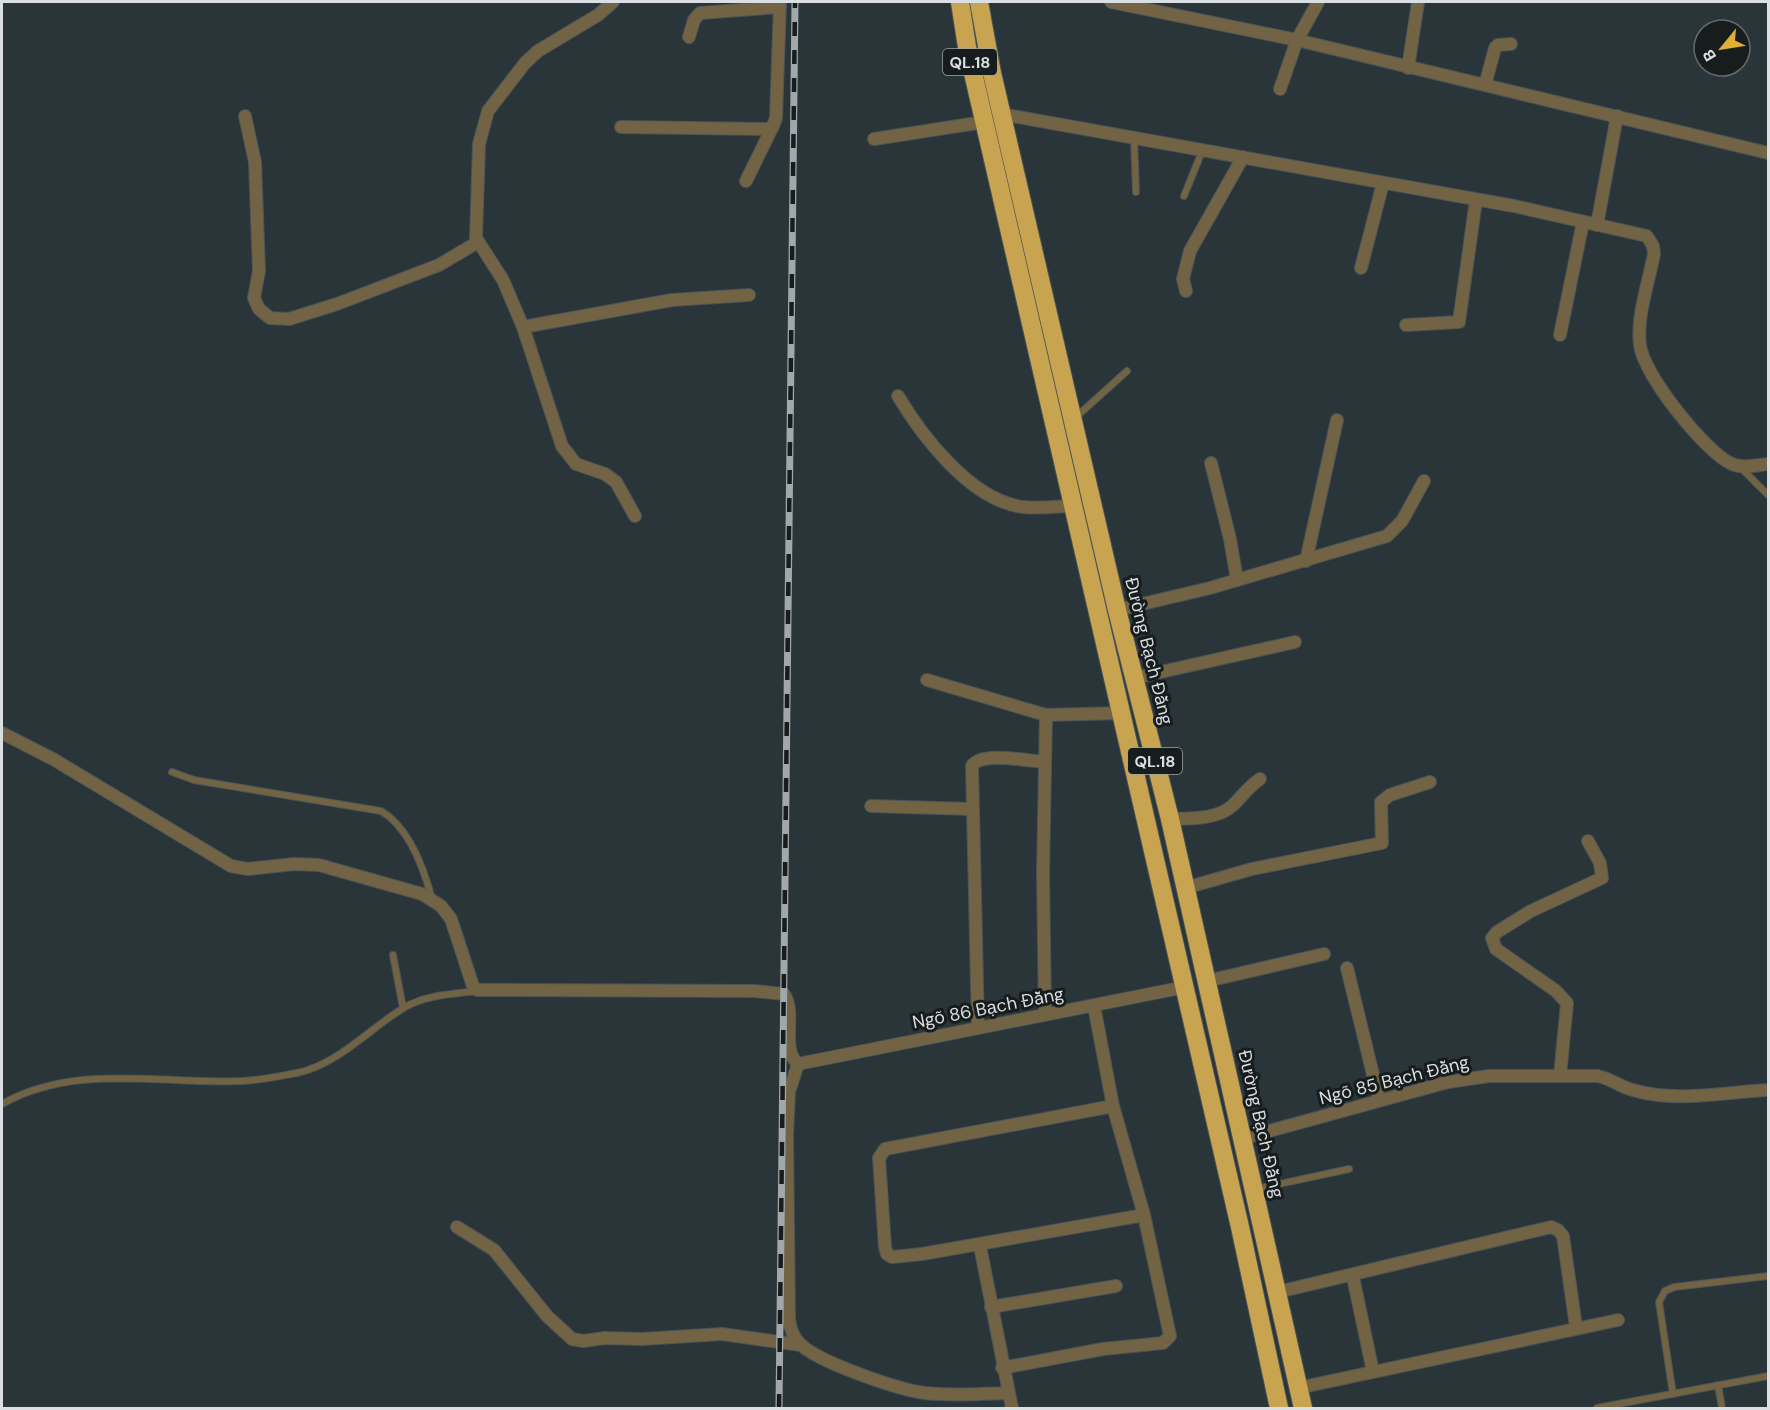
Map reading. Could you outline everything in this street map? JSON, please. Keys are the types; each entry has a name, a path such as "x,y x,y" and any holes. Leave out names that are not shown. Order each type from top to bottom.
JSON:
{"highway":[{"name":"QL.18","path":"960,2 967,47 984,123 1231,1187 1279,1408"},
{"name":"QL.18","path":"979,2 1001,114"},
{"name":"Đường Bạch Đằng","path":"1001,114 1117,610 1170,819 1244,1138 1302,1408"},
{"path":"1231,1187 1254,1186"}],"street":[{"path":"613,2 598,15 538,51 504,87 488,111 478,144 475,228 478,242 503,280 523,327 562,446 576,464 605,474 616,482 635,516"},
{"path":"1111,2 1159,6 1408,68 1768,153"},
{"path":"1408,68 1419,2"},
{"path":"1280,89 1313,3"},
{"path":"689,37 694,20 700,13 780,4 776,118 746,181"},
{"path":"1485,85 1495,48 1498,45 1511,44"},
{"path":"1001,114 1203,149 1639,233 1651,241 1654,254 1640,328 1640,346 1651,375 1683,418 1713,451 1740,466 1768,464"},
{"path":"245,116 255,162 259,271 254,298 259,309 270,318 289,319 337,304 439,265 478,242"},
{"path":"1597,225 1617,116"},
{"path":"874,139 984,123"},
{"path":"621,127 768,129 773,126"},
{"path":"1186,291 1184,267 1190,251 1243,157"},
{"path":"1362,268 1383,183"},
{"path":"1406,325 1457,323 1461,319 1476,200"},
{"path":"1560,334 1583,222"},
{"path":"523,327 672,300 749,295"},
{"path":"898,396 921,432 954,469 1002,501 1028,507 1073,506"},
{"path":"1306,561 1337,420"},
{"path":"1211,463 1230,539 1237,580"},
{"path":"1117,610 1237,580 1387,536 1402,521 1424,481"},
{"path":"1134,678 1295,642"},
{"path":"927,680 1046,715 1121,713"},
{"path":"1046,715 1046,1014"},
{"path":"2,733 53,759 231,866 248,869 294,864 320,865 402,886 433,899 451,919 473,986 477,990 754,991 784,994 789,1006 791,1053 798,1064 789,1092 787,1216 789,1319 792,1332 801,1345"},
{"path":"978,1027 972,766 975,761 990,758 1045,762"},
{"path":"1170,819 1221,813 1232,807 1246,789 1260,779"},
{"path":"1185,888 1252,869 1382,843 1381,802 1390,795 1430,782"},
{"path":"871,806 972,809"},
{"path":"1560,1076 1567,1003 1556,991 1496,949 1492,938 1497,932 1531,911 1602,878 1600,863 1588,841"},
{"path":"1207,981 1324,954"},
{"path":"1347,968 1379,1099"},
{"name":"Ngõ 86 Bạch Đằng","path":"798,1064 1185,987"},
{"path":"1002,1368 1103,1349 1162,1343 1170,1336 1144,1215 1113,1106 1094,1006"},
{"name":"Ngõ 85 Bạch Đằng","path":"1244,1138 1379,1099 1448,1082 1489,1076 1608,1078 1632,1090 1687,1096 1768,1090"},
{"path":"1113,1106 885,1149 879,1158 887,1254 899,1256 980,1246 1144,1215"},
{"path":"457,1227 494,1250 548,1316 566,1335 577,1341 722,1334 801,1345 865,1375 910,1390 941,1394 1008,1393"},
{"path":"1278,1292 1353,1276 1551,1227 1563,1236 1576,1327"},
{"path":"980,1246 1002,1368 1012,1408"},
{"path":"1353,1276 1373,1372"},
{"path":"991,1307 1116,1286"},
{"path":"1298,1388 1576,1327 1618,1320"}],"lane":[{"path":"1134,137 1136,192"},
{"path":"1184,196 1203,149"},
{"path":"1072,420 1127,371"},
{"path":"1740,466 1768,495"},
{"path":"172,772 194,780 381,811 395,821 404,834 426,877 433,899"},
{"path":"393,955 403,1008"},
{"path":"2,1104 41,1086 93,1079 118,1077 242,1081 300,1072 331,1060 403,1008 424,1000 477,990"},
{"path":"1254,1186 1349,1169"},
{"path":"1673,1394 1659,1302 1665,1291 1674,1287 1768,1276"},
{"path":"1597,1408 1768,1376"},
{"path":"1718,1386 1722,1408"}],"railway":[{"path":"779,1408 795,2"}]}
